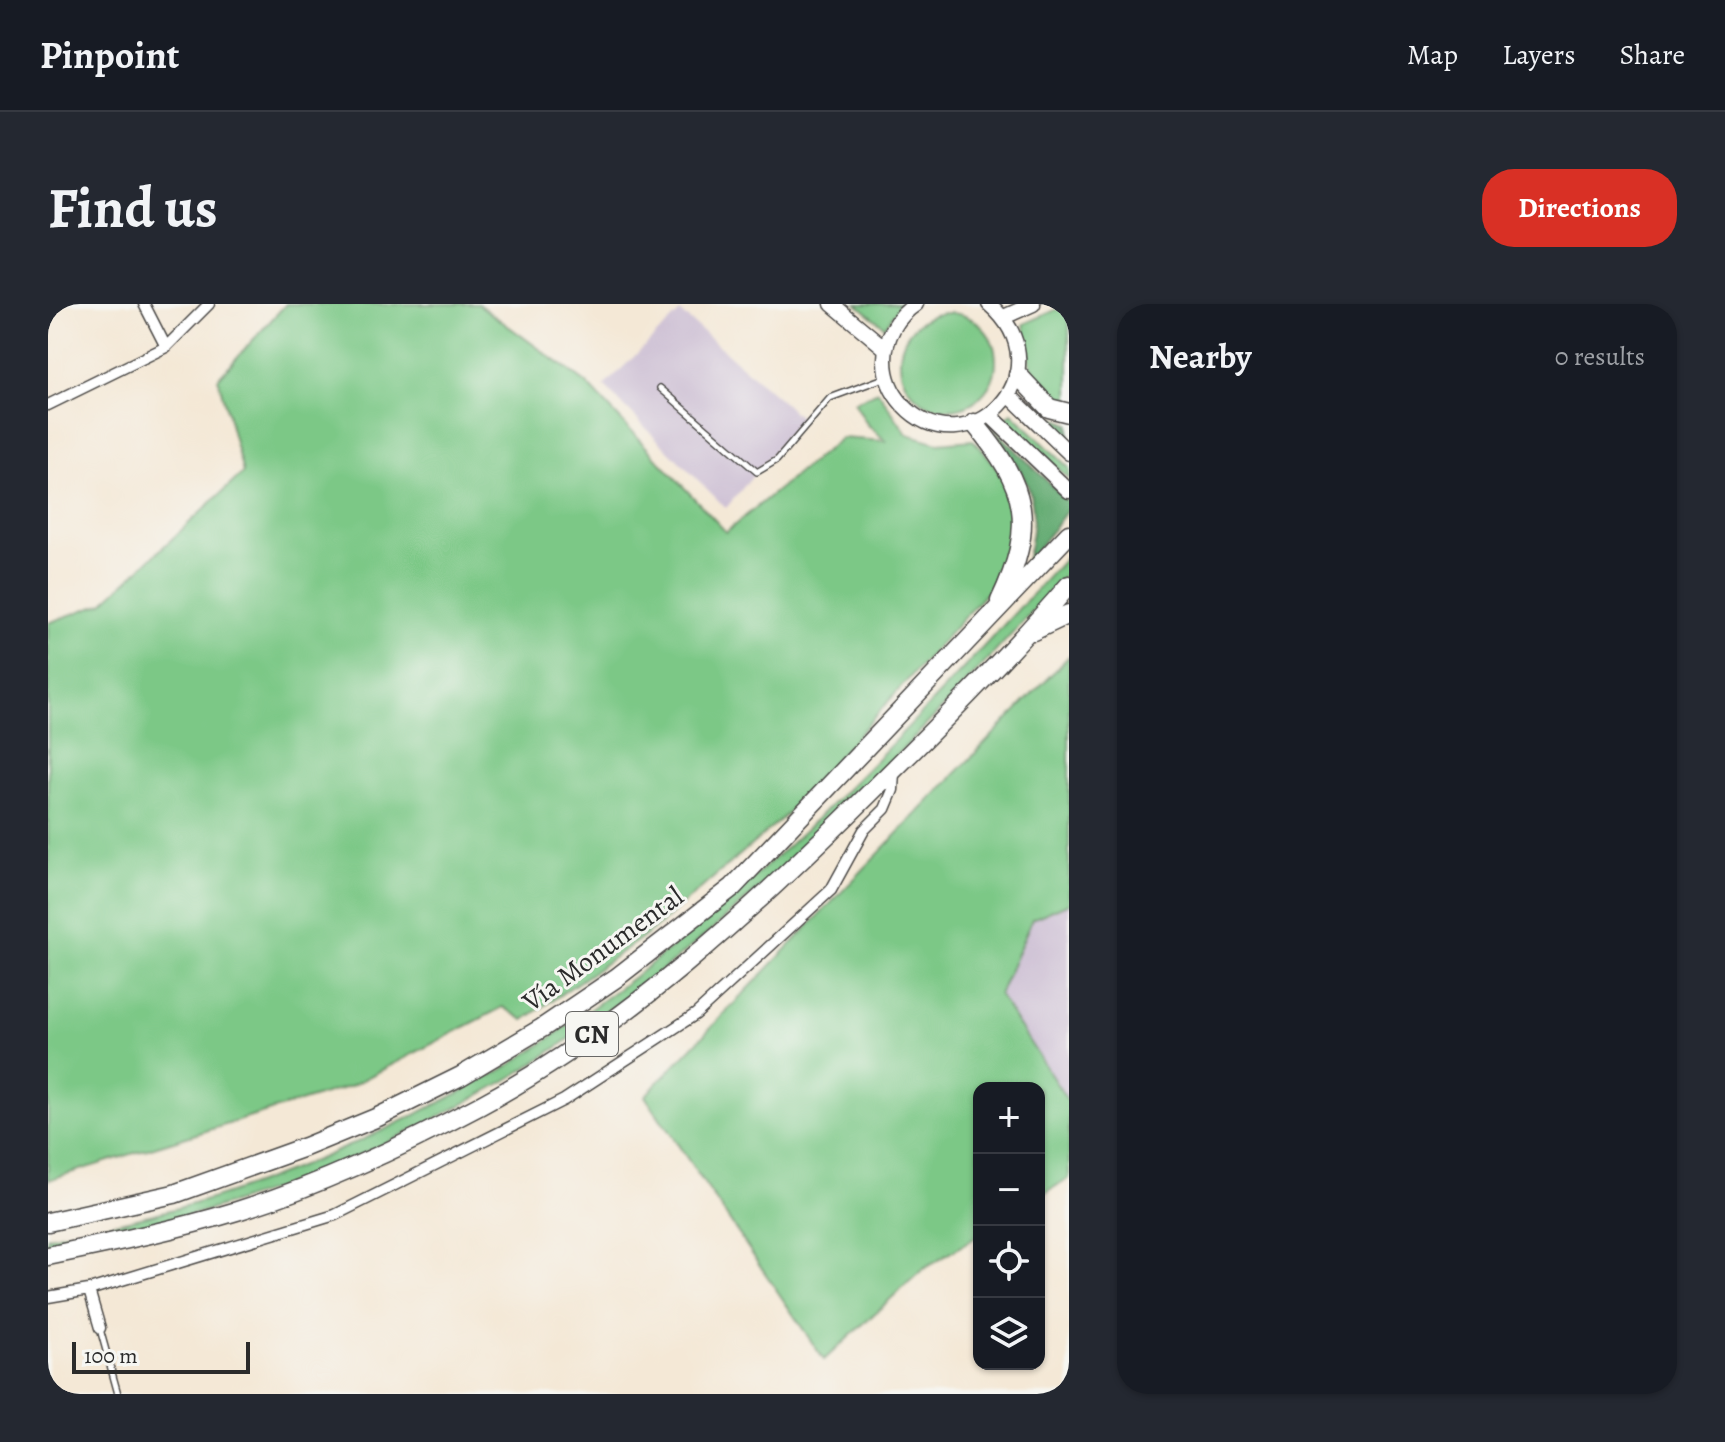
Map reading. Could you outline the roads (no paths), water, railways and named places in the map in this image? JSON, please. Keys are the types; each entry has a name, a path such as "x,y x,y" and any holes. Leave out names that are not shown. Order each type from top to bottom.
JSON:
{"highway":[{"path":"1018,375 1049,408 1069,413"},
{"path":"982,419 1012,475 1023,506 1021,549 989,621"},
{"name":"Vía Monumental","path":"48,1222 174,1194 305,1147 378,1117 461,1076 542,1028 616,978 733,887 1069,534"},
{"name":"Vía Monumental","path":"48,1256 237,1211 322,1180 479,1106 561,1056 674,972 806,857 1027,634 1069,585"},
{"path":"1027,634 1069,614"}],"street":[{"path":"144,304 166,347"},
{"path":"48,405 166,347 209,304"},
{"path":"832,304 886,349"},
{"path":"916,304 899,319 886,349 887,377 896,397 920,418 952,427 982,419 1009,395 1018,375 1019,354 1014,334 1004,317 989,304"},
{"path":"1004,317 1033,304"},
{"path":"1009,395 1069,453"},
{"path":"982,419 1069,491"},
{"path":"48,1297 89,1290 335,1215 564,1100 696,1014 831,890 858,839 885,809 893,790 894,770"},
{"path":"89,1290 100,1328"}],"lane":[{"path":"660,388 757,472 777,460 830,398 887,377"},
{"path":"100,1328 118,1394"}]}
